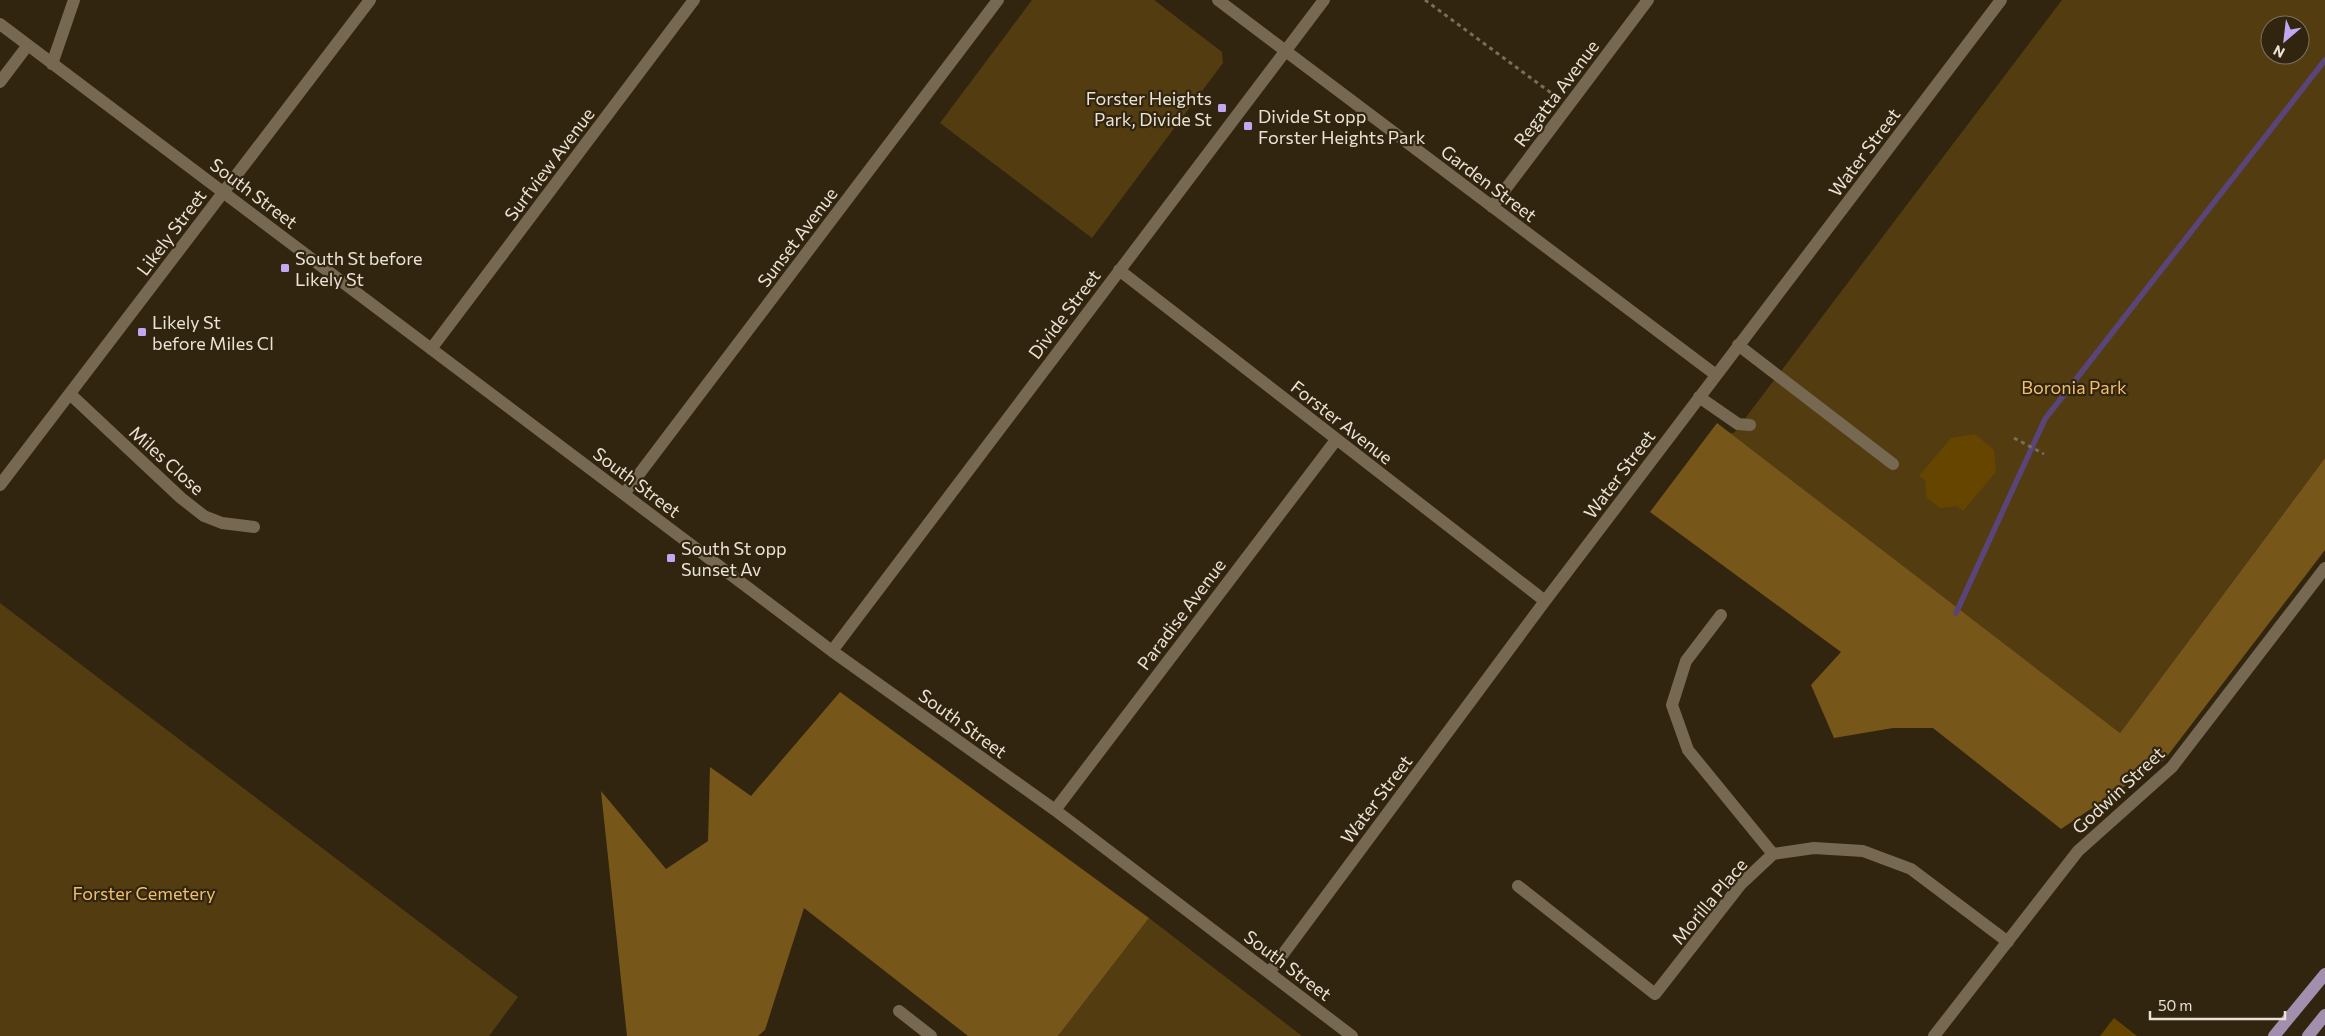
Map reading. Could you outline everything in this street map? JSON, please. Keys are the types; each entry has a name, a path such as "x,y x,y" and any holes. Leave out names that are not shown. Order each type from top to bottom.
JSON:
{"main road":[{"path":"2274,1036 2325,974"},
{"path":"2308,1036 2325,1015"}],"street":[{"path":"52,64 74,0"},
{"name":"Likely Street","path":"0,486 370,0"},
{"name":"Surfview Avenue","path":"431,349 694,0"},
{"name":"Sunset Avenue","path":"624,494 998,0"},
{"name":"Garden Street","path":"1218,0 1716,375"},
{"name":"Divide Street","path":"832,651 1324,0"},
{"name":"Regatta Avenue","path":"1492,207 1648,0"},
{"name":"Water Street","path":"1269,973 1545,601 2001,0"},
{"name":"South Street","path":"0,24 832,651 1055,810 1352,1036"},
{"path":"0,82 28,45"},
{"name":"Forster Avenue","path":"1119,270 1545,601"},
{"path":"1738,345 1893,464"},
{"name":"Miles Close","path":"70,394 181,498 204,516 222,523 254,527"},
{"path":"1699,397 1738,424 1750,425"},
{"name":"Paradise Avenue","path":"1055,810 1336,440"},
{"name":"Godwin Street","path":"1934,1036 2078,851 2172,767 2325,568"},
{"path":"1721,615 1686,661 1672,705 1688,750 1772,854"},
{"name":"Morilla Place","path":"1518,886 1655,994 1741,884 1772,854 1814,848 1863,851 1911,870 2008,942"},
{"path":"899,1011 932,1036"}],"path":[{"path":"1425,0 1568,105"},
{"path":"2014,438 2044,454"}],"green space":[{"path":"1032,0 1154,0 1222,52 1223,63 1092,238 940,123"},
{"name":"Boronia Park","path":"2062,0 2325,0 2325,458 2120,733 1728,433 1734,433"},
{"name":"Forster Cemetery","path":"0,603 518,997 489,1036 0,1036"},
{"path":"1149,918 1302,1036 1058,1036"}],"shaded area":[{"path":"1717,423 2120,733 2325,458 2325,550 2165,759 2061,829 1933,728 1893,728 1834,738 1811,685 1841,652 1650,512"},
{"path":"840,692 1149,918 1058,1036 968,1036 804,908 765,1030 758,1036 627,1036 601,791 666,869 708,841 710,767 751,796"}],"building":[{"path":"1975,434 1994,450 1996,472 1963,511 1957,506 1940,508 1927,498 1925,480 1919,476 1951,438"},
{"path":"2114,1018 2137,1036 2100,1036"}],"waterway":[{"path":"1956,613 2045,419 2325,60"}],"place":[{"name":"Forster Heights Park, Divide St","path":"1222,108"},
{"name":"Divide St opp Forster Heights Park","path":"1248,126"},
{"name":"South St before Likely St","path":"285,268"},
{"name":"Likely St before Miles Cl","path":"142,332"},
{"name":"South St opp Sunset Av","path":"671,558"}]}
